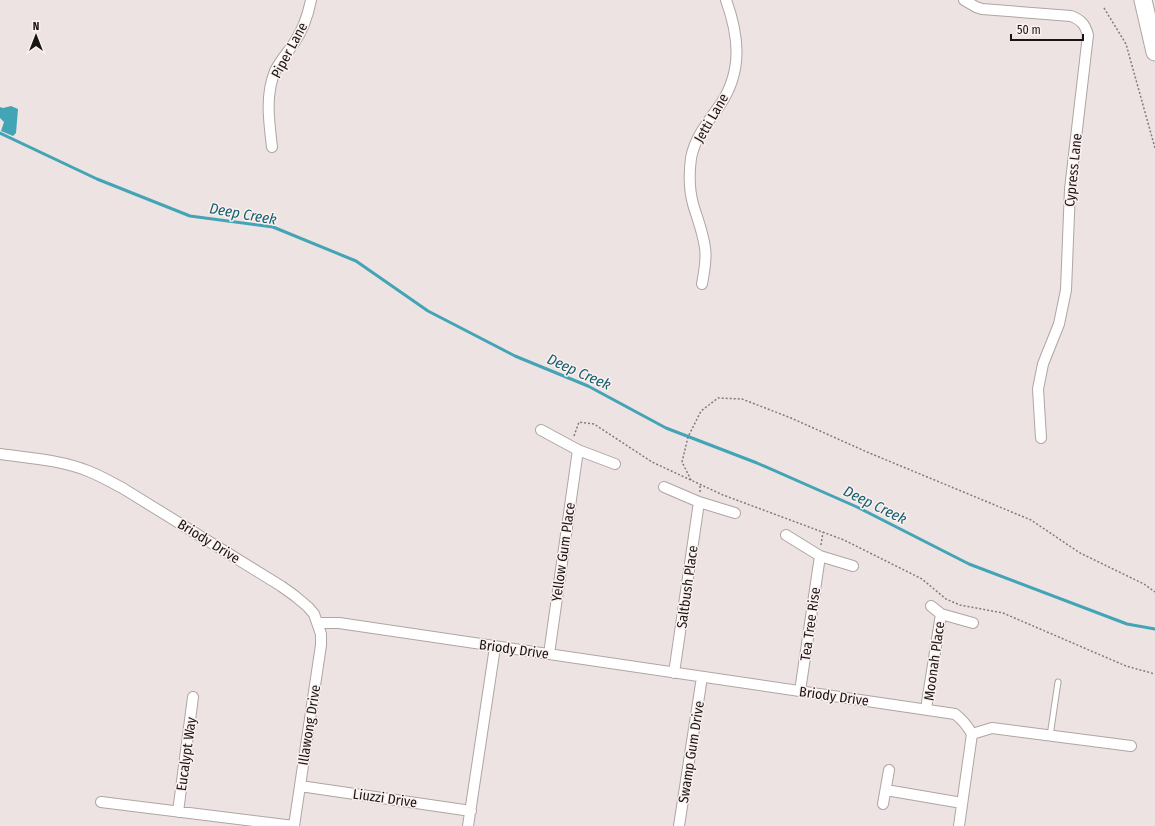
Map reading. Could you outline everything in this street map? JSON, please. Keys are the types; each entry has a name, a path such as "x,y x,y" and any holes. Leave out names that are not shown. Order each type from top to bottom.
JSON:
{"main road":[{"path":"1143,0 1155,52"}],"street":[{"name":"Piper Lane","path":"272,147 268,111 269,91 280,61 302,31 308,16 311,0"},
{"name":"Jetti Lane","path":"702,284 705,249 700,224 691,193 690,169 699,136 726,94 737,56 736,33 726,0"},
{"name":"Cypress Lane","path":"964,0 982,9 1071,16 1078,18 1083,23 1088,35 1070,189 1065,296 1059,324 1043,364 1038,389 1041,438"},
{"path":"541,430 574,448 615,464"},
{"name":"Yellow Gum Place","path":"548,654 574,448"},
{"name":"Briody Drive","path":"0,454 65,464 107,479 281,586 308,607 314,614 318,623 339,623 926,709 954,714 961,718 968,726 972,734"},
{"path":"664,487 699,502 735,513"},
{"name":"Saltbush Place","path":"674,673 699,502"},
{"path":"786,535 820,556 853,566"},
{"name":"Tea Tree Rise","path":"800,691 820,556"},
{"name":"Moonah Place","path":"931,606 941,614 973,622"},
{"name":"Moonah Place","path":"926,709 941,614"},
{"name":"Illawong Drive","path":"294,826 320,654 321,634 318,623"},
{"path":"468,826 495,647"},
{"name":"Swamp Gum Drive","path":"679,826 702,677"},
{"name":"Eucalypt Way","path":"178,812 193,697"},
{"path":"959,826 972,734 992,728 1130,746"},
{"path":"883,804 889,770"},
{"name":"Liuzzi Drive","path":"300,786 471,811"},
{"path":"886,790 962,803"},
{"path":"101,802 294,826"}],"lane":[{"path":"1050,736 1058,682"}],"path":[{"path":"1104,8 1126,44 1155,148"},
{"path":"691,480 682,462 688,437 701,411 718,398 742,399 791,418 867,452 1031,520 1080,553 1144,584 1155,592"},
{"path":"574,448 580,422 594,424 652,462 723,495 844,540 922,579 946,599 960,605 1003,613 1126,666 1155,674"},
{"path":"820,556 823,532"}],"water":[{"path":"11,106 18,109 16,133 13,136 1,131 4,122 0,118 0,107 3,108"}],"waterway":[{"name":"Deep Creek","path":"0,133 97,179 190,216 273,227 356,261 428,311 515,356 588,386 666,428 757,463 857,507 969,564 1127,624 1155,629"}]}
